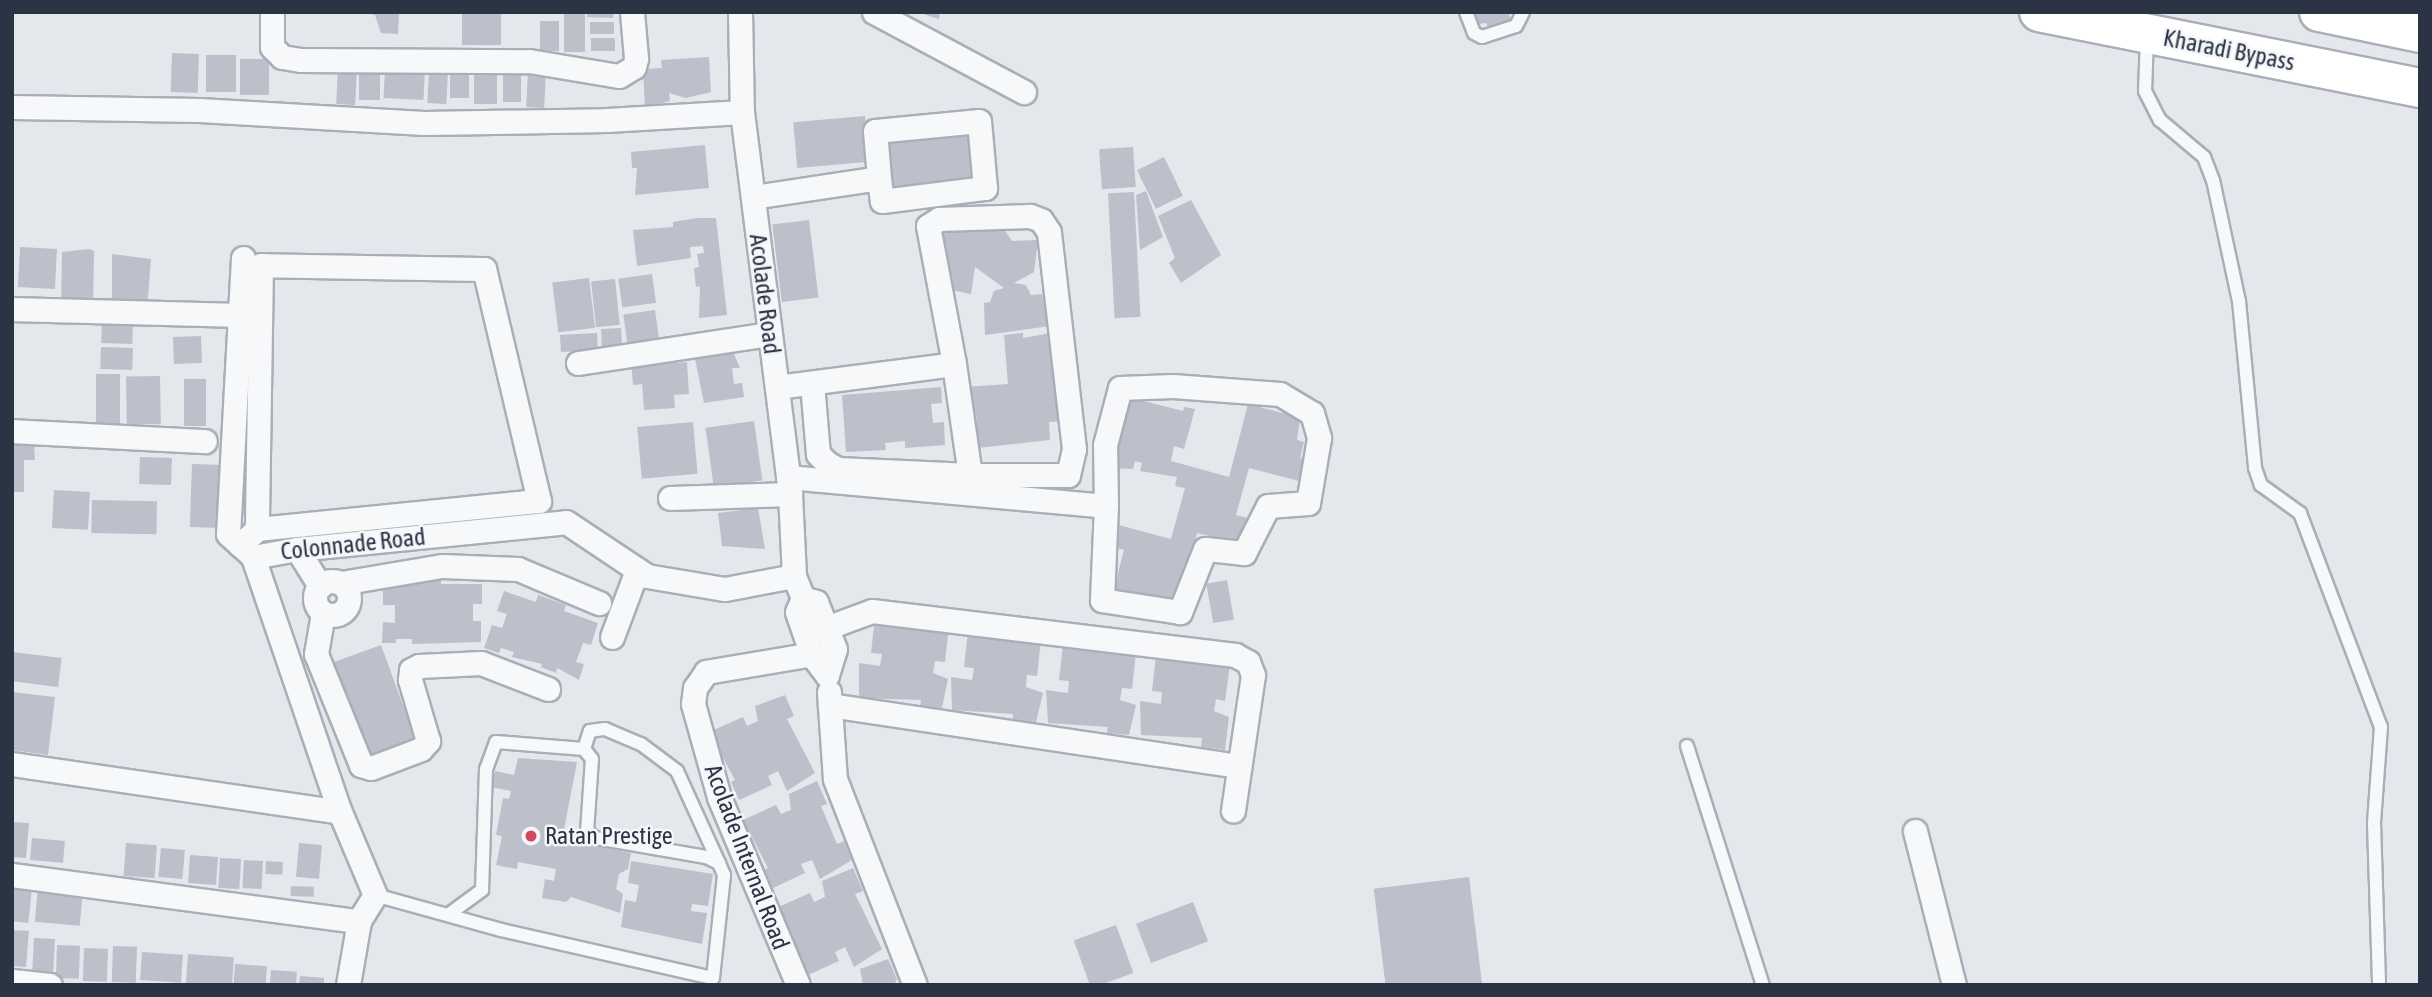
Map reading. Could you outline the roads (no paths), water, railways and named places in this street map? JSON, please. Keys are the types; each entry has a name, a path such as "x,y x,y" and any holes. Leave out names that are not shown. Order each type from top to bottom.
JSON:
{"highway":[{"name":"Kharadi Bypass","path":"2039,12 2420,88"},
{"path":"2319,12 2369,17 2420,33"}],"street":[{"path":"272,12 272,47 282,57 300,60 529,61 619,76 634,67 636,58 632,12"},
{"name":"Acolade Road","path":"740,12 742,113 789,486 794,576"},
{"path":"874,12 1024,92"},
{"path":"12,107 199,110 424,123 607,120 742,113"},
{"path":"979,121 985,188 882,201 879,178 875,131 979,121"},
{"path":"752,197 879,178"},
{"path":"812,383 818,454 838,469 970,475 1068,475 1074,449 1050,245 1041,220 1030,216 939,219 928,226 954,364 970,475"},
{"path":"243,258 228,534 246,551 257,529 261,265 484,269 539,501 257,529"},
{"path":"12,309 239,315"},
{"path":"578,363 770,334"},
{"path":"777,387 954,364"},
{"path":"1173,386 1280,394 1312,413 1319,438 1308,503 1268,506 1244,553 1205,549 1180,611 1102,600 1106,506 1105,445 1119,388 1173,386"},
{"path":"12,431 205,440"},
{"path":"670,498 789,486 1106,506"},
{"name":"Colonnade Road","path":"375,895 340,812 246,551 297,549 566,522 646,576 725,589 794,576"},
{"path":"297,549 330,585 348,592 346,608 337,615 324,613 316,654 360,765 371,768 409,754 428,741 410,680 411,670 419,666 481,663 548,689"},
{"path":"330,585 442,566 518,569 599,603"},
{"path":"612,637 637,570"},
{"path":"794,576 803,598 797,612 812,655 827,675"},
{"path":"803,598 816,602 835,649 827,675 835,779 915,985"},
{"path":"827,628 872,611 1235,655 1248,662 1252,675 1233,811"},
{"name":"Acolade Internal Road","path":"798,985 719,797 693,704 695,688 706,672 835,649"},
{"path":"830,705 1239,766"},
{"path":"12,764 340,812"},
{"path":"1915,831 1954,985"},
{"path":"12,875 359,921"},
{"path":"348,985 359,921 375,895"},
{"path":"12,981 50,985"}],"lane":[{"path":"1466,12 1474,33 1482,37 1516,26 1523,12"},
{"path":"2147,34 2145,91 2160,120 2204,157 2213,180 2239,301 2255,468 2261,485 2300,513 2381,727 2374,823 2379,985"},
{"path":"375,895 713,978 724,874 677,771 641,744 605,729 590,731 584,749"},
{"path":"448,915 482,890 486,769 496,742 584,749 592,759 587,832 596,838 719,863"},
{"path":"1687,746 1763,985"}],"place":[{"name":"Ratan Prestige","path":"531,836"}]}
